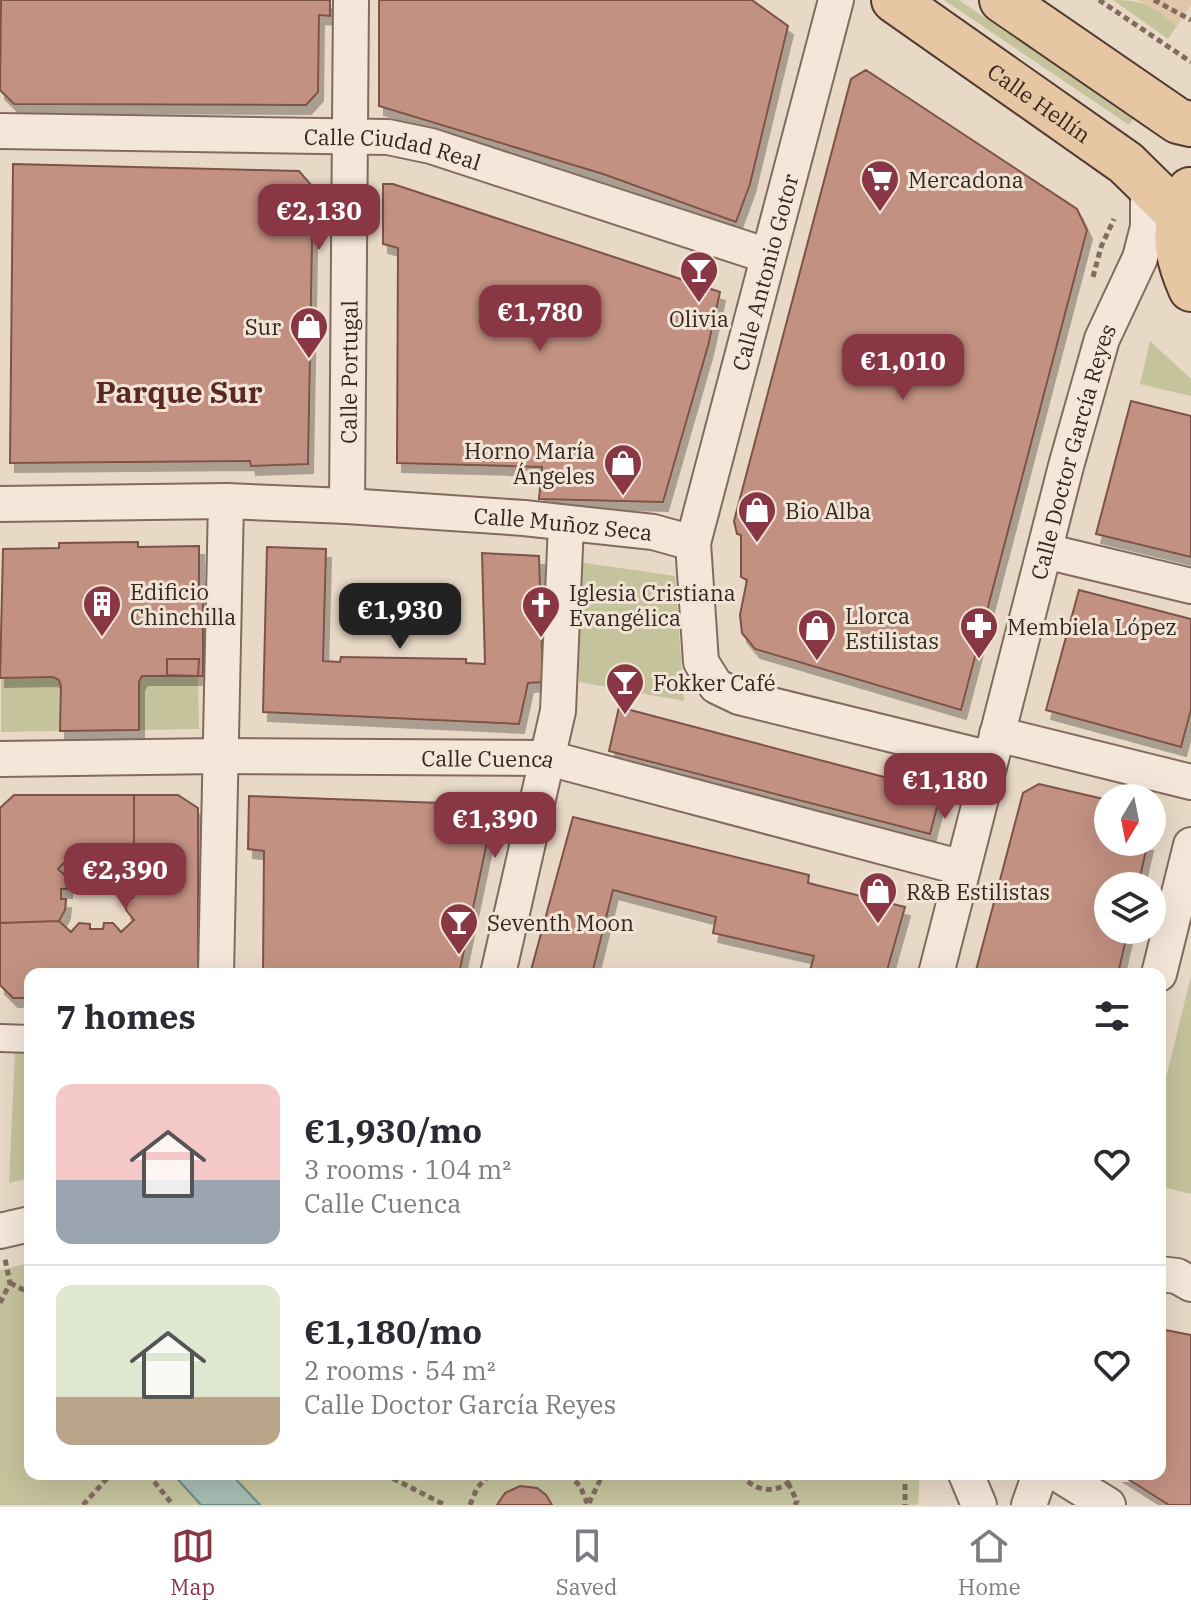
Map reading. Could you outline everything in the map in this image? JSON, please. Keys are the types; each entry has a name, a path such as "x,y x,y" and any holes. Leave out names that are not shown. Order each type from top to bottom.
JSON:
{"main road":[{"name":"Calle Hellín","path":"894,0 1126,163 1148,185 1182,210"},
{"path":"1002,0 1178,121 1191,124"},
{"path":"1182,210 1179,261 1191,289"}],"street":[{"name":"Calle Portugal","path":"347,506 351,0"},
{"name":"Calle Antonio Gotor","path":"693,543 836,0"},
{"name":"Calle Ciudad Real","path":"0,131 388,137 431,146 768,256"},
{"name":"Calle Doctor García Reyes","path":"938,968 1102,339 1140,258 1148,227 1148,185"},
{"name":"Calle Doctor García Reyes","path":"1140,258 1182,210"},
{"name":"Calle Muñoz Seca","path":"0,504 226,501 347,506 524,518 653,532 693,543"},
{"path":"216,968 226,501"},
{"path":"499,968 558,711 566,524"},
{"path":"693,543 701,662 716,686 739,697 1191,782"},
{"path":"1045,551 1191,586"},
{"name":"Calle Cuenca","path":"0,759 220,756 548,758 963,868"},
{"path":"1160,968 1191,845"},
{"path":"0,1038 24,1039"},
{"path":"953,1480 955,1505"},
{"path":"969,1480 979,1505"},
{"path":"986,1480 995,1505"},
{"path":"1068,1480 1108,1505"}],"path":[{"path":"1099,0 1191,62"},
{"path":"1154,0 1191,20"},
{"path":"0,1303 10,1283 11,1228"},
{"path":"10,1283 24,1290"},
{"path":"83,1505 106,1480"},
{"path":"153,1480 173,1505"},
{"path":"396,1480 445,1505"},
{"path":"470,1505 477,1488 484,1480"},
{"path":"574,1480 588,1504"},
{"path":"588,1504 600,1480"},
{"path":"747,1480 763,1489 774,1489 791,1480"},
{"path":"905,1480 905,1505"},
{"path":"788,1483 797,1501 795,1505"}],"shaded area":[{"path":"944,0 959,0 1133,119 1129,125"},
{"path":"1113,0 1148,6 1177,26 1168,39"},
{"path":"1150,341 1191,379 1191,396 1140,384"},
{"path":"578,562 675,576 684,701 579,682"},
{"path":"142,676 198,676 199,729 139,730 139,682"},
{"path":"53,677 59,680 61,686 60,731 1,732 1,678"},
{"path":"1191,976 1190,1194 1166,1188 1166,1078"},
{"path":"15,1050 24,1050 24,1179 9,1183"},
{"path":"24,1264 24,1480 920,1480 918,1505 0,1505 0,1270"},
{"path":"178,1480 237,1480 260,1505 201,1505"}],"sand":[{"path":"1137,0 1191,0 1191,5 1177,26"}],"building":[{"path":"1,0 330,0 330,16 319,15 318,92 306,105 14,104 0,90"},
{"path":"379,0 752,0 788,26 750,184 736,222 603,174 379,106"},
{"path":"866,70 1077,209 1087,230 961,710 755,649 742,633 740,615 747,580 741,577 741,535 737,534 734,521 851,79"},
{"path":"13,164 299,171 313,187 308,464 251,466 250,461 10,463"},
{"path":"383,184 393,184 720,292 708,346 663,502 539,499 542,467 397,463 398,248 383,244"},
{"path":"1131,401 1191,416 1191,557 1096,534"},
{"name":"Edificio Chinchilla","path":"138,542 138,547 199,546 199,597 203,597 203,676 142,676 139,682 139,730 60,731 59,680 53,677 0,678 3,549 59,548 59,543"},
{"path":"267,547 326,549 323,661 340,662 341,657 466,659 466,663 485,664 482,553 539,556 543,682 528,683 519,724 263,712"},
{"path":"1079,590 1191,619 1191,710 1181,747 1046,710"},
{"path":"167,659 199,659 198,676 167,675"},
{"path":"619,707 941,792 930,834 609,751"},
{"path":"1039,784 1094,797 1094,856 1145,856 1141,872 1094,872 1094,944 1125,944 1119,968 977,968 1023,793"},
{"path":"14,795 134,795 134,867 121,857 112,865 102,866 102,860 93,859 93,866 81,865 71,856 58,869 67,877 67,889 61,889 61,899 66,899 65,910 59,921 0,923 0,808"},
{"path":"134,795 178,795 198,808 198,968 24,968 24,998 13,998 0,985 0,923 59,921 71,932 79,923 90,924 90,929 103,929 104,923 113,923 121,932 134,920 126,910 127,899 133,898 133,889 127,889 127,878 136,870"},
{"path":"249,796 495,805 460,968 263,968 264,851 248,849"},
{"path":"573,817 809,875 808,883 905,907 888,968 811,968 814,956 713,933 716,917 613,890 594,968 532,968"},
{"path":"1166,1330 1191,1335 1191,1505 1169,1505 1129,1480 1166,1480"},
{"path":"520,1486 537,1488 552,1505 497,1505 505,1493"}],"place":[{"name":"Mercadona","path":"880,213"},
{"name":"Olivia","path":"699,304"},
{"name":"Sur","path":"309,360"},
{"name":"Horno María Ángeles","path":"623,497"},
{"name":"Bio Alba","path":"757,544"},
{"name":"Edificio Chinchilla","path":"102,638"},
{"name":"Iglesia Cristiana Evangélica","path":"541,639"},
{"name":"Membiela López","path":"979,660"},
{"name":"Llorca Estilistas","path":"817,662"},
{"name":"Fokker Café","path":"625,716"},
{"name":"R&B Estilistas","path":"878,925"},
{"name":"Seventh Moon","path":"459,956"}],"district":[{"name":"Parque Sur","path":"179,391"}]}
